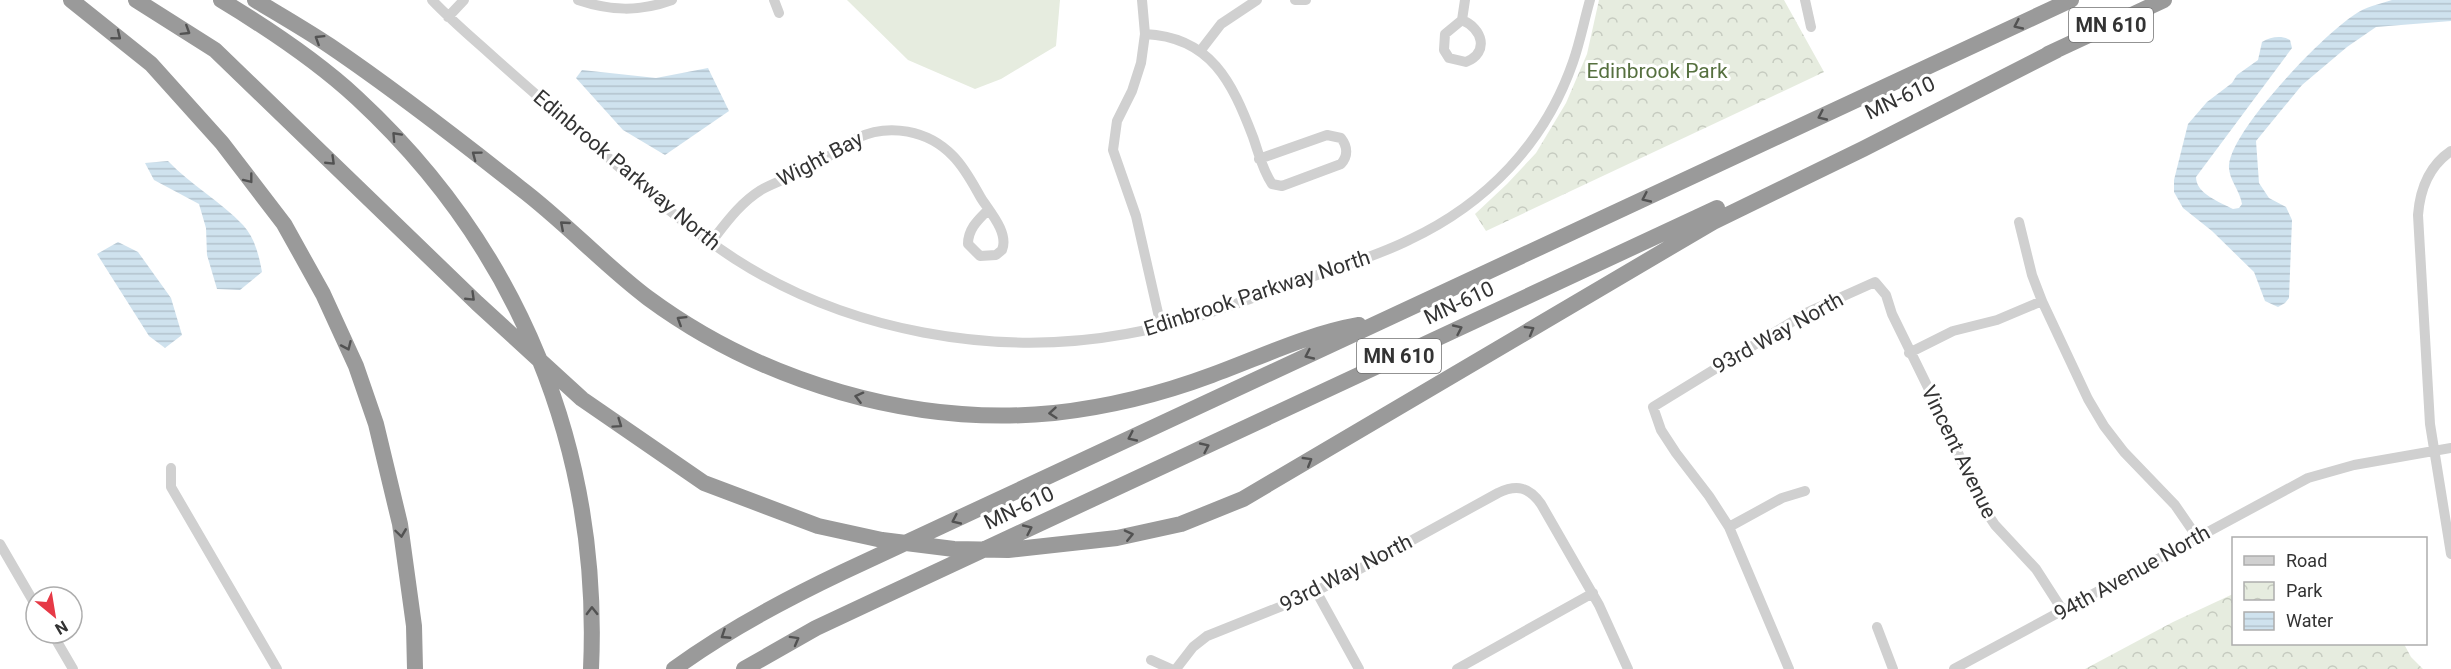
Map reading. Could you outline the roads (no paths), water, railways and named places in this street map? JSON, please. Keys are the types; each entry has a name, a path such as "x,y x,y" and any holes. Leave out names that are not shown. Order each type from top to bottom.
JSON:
{"highway":[{"path":"71,0 150,64 222,143 284,224 323,294 356,366 379,435 400,524 414,627 415,669"},
{"path":"136,0 215,50 477,303 582,399 704,483 818,526 882,540 954,549 1008,550 1117,538 1181,524 1243,499 1713,222 2057,50"},
{"path":"221,0 296,48 356,96 396,135 460,213 496,268 523,320 544,370 566,435 577,479 589,554 591,669"},
{"path":"255,0 330,46 523,190 648,297 675,316 758,362 856,396 954,413 990,415 1052,413 1120,403 1178,387 1327,330 1381,321"},
{"name":"MN-610","path":"674,669 729,631 774,605 2071,0"},
{"name":"MN-610","path":"744,669 816,628 2164,0"}],"street":[{"name":"Edinbrook Parkway North","path":"432,0 648,193 738,261 803,294 859,315 916,331 976,339 1037,342 1093,339 1161,326 1232,305 1384,251 1436,227 1476,200 1513,165 1544,124 1574,61 1590,0"},
{"path":"448,16 464,0"},
{"path":"578,0 624,10 643,8 672,0"},
{"path":"774,0 779,13"},
{"path":"1142,0 1145,34 1138,77 1115,126 1113,150 1136,216 1161,326"},
{"path":"1201,50 1221,24 1257,0"},
{"path":"1295,0 1306,0"},
{"path":"1462,20 1465,0"},
{"path":"1805,0 1811,27"},
{"path":"1145,34 1170,36 1201,50 1222,74 1242,111 1262,170 1272,184 1282,186 1341,164 1345,160 1347,150 1341,138 1327,135 1259,159"},
{"name":"Wight Bay","path":"711,242 742,204 762,190 804,172 855,139 872,132 889,130 908,131 940,144 954,156 965,171 988,210"},
{"path":"2451,151 2433,168 2424,183 2418,215 2426,381 2434,451 2451,554"},
{"path":"2019,222 2032,275 2042,301 2088,399 2104,426 2124,452 2175,504 2197,537"},
{"name":"Vincent Avenue","path":"1875,282 1886,294 1909,353 1942,416 1979,501 1995,525 2036,569 2062,610"},
{"name":"93rd Way North","path":"1729,527 1661,430 1653,407 1808,312 1875,282"},
{"path":"1909,353 1953,331 1997,320 2042,301"},
{"name":"94th Avenue North","path":"1961,667 2307,478 2354,465 2451,448"},
{"path":"171,468 171,487 277,669"},
{"name":"93rd Way North","path":"1176,669 1192,647 1207,636 1356,572 1498,493 1513,487 1524,488 1531,492 1541,504 1593,593"},
{"path":"1789,669 1729,527 1782,498 1805,491"},
{"path":"0,544 24,585"},
{"path":"1316,591 1359,669"},
{"path":"1457,669 1593,593 1628,669"},
{"path":"1877,627 1893,669"},
{"path":"59,645 73,669"},
{"path":"1151,660 1171,669"}],"water":[{"path":"2392,0 2451,0 2451,21 2376,27 2347,47 2302,85 2256,141 2259,183 2269,198 2286,207 2292,220 2289,298 2278,307 2265,301 2254,272 2212,231 2183,208 2174,192 2174,180 2188,124 2207,102 2258,60 2262,42 2276,37 2290,40 2292,48 2196,177 2204,193 2233,209 2239,208 2242,204 2241,199 2230,175 2229,165 2234,149 2245,129 2281,84 2340,26 2363,10"},
{"path":"708,68 729,111 665,155 623,130 576,78 582,70 656,78"},
{"path":"168,161 234,216 251,236 262,272 240,290 217,289 207,255 206,228 199,204 154,180 145,163"},
{"path":"118,242 138,252 171,298 182,335 165,348 149,336 97,254"}],"park label":[{"name":"Edinbrook Park","path":"1657,71"}]}
